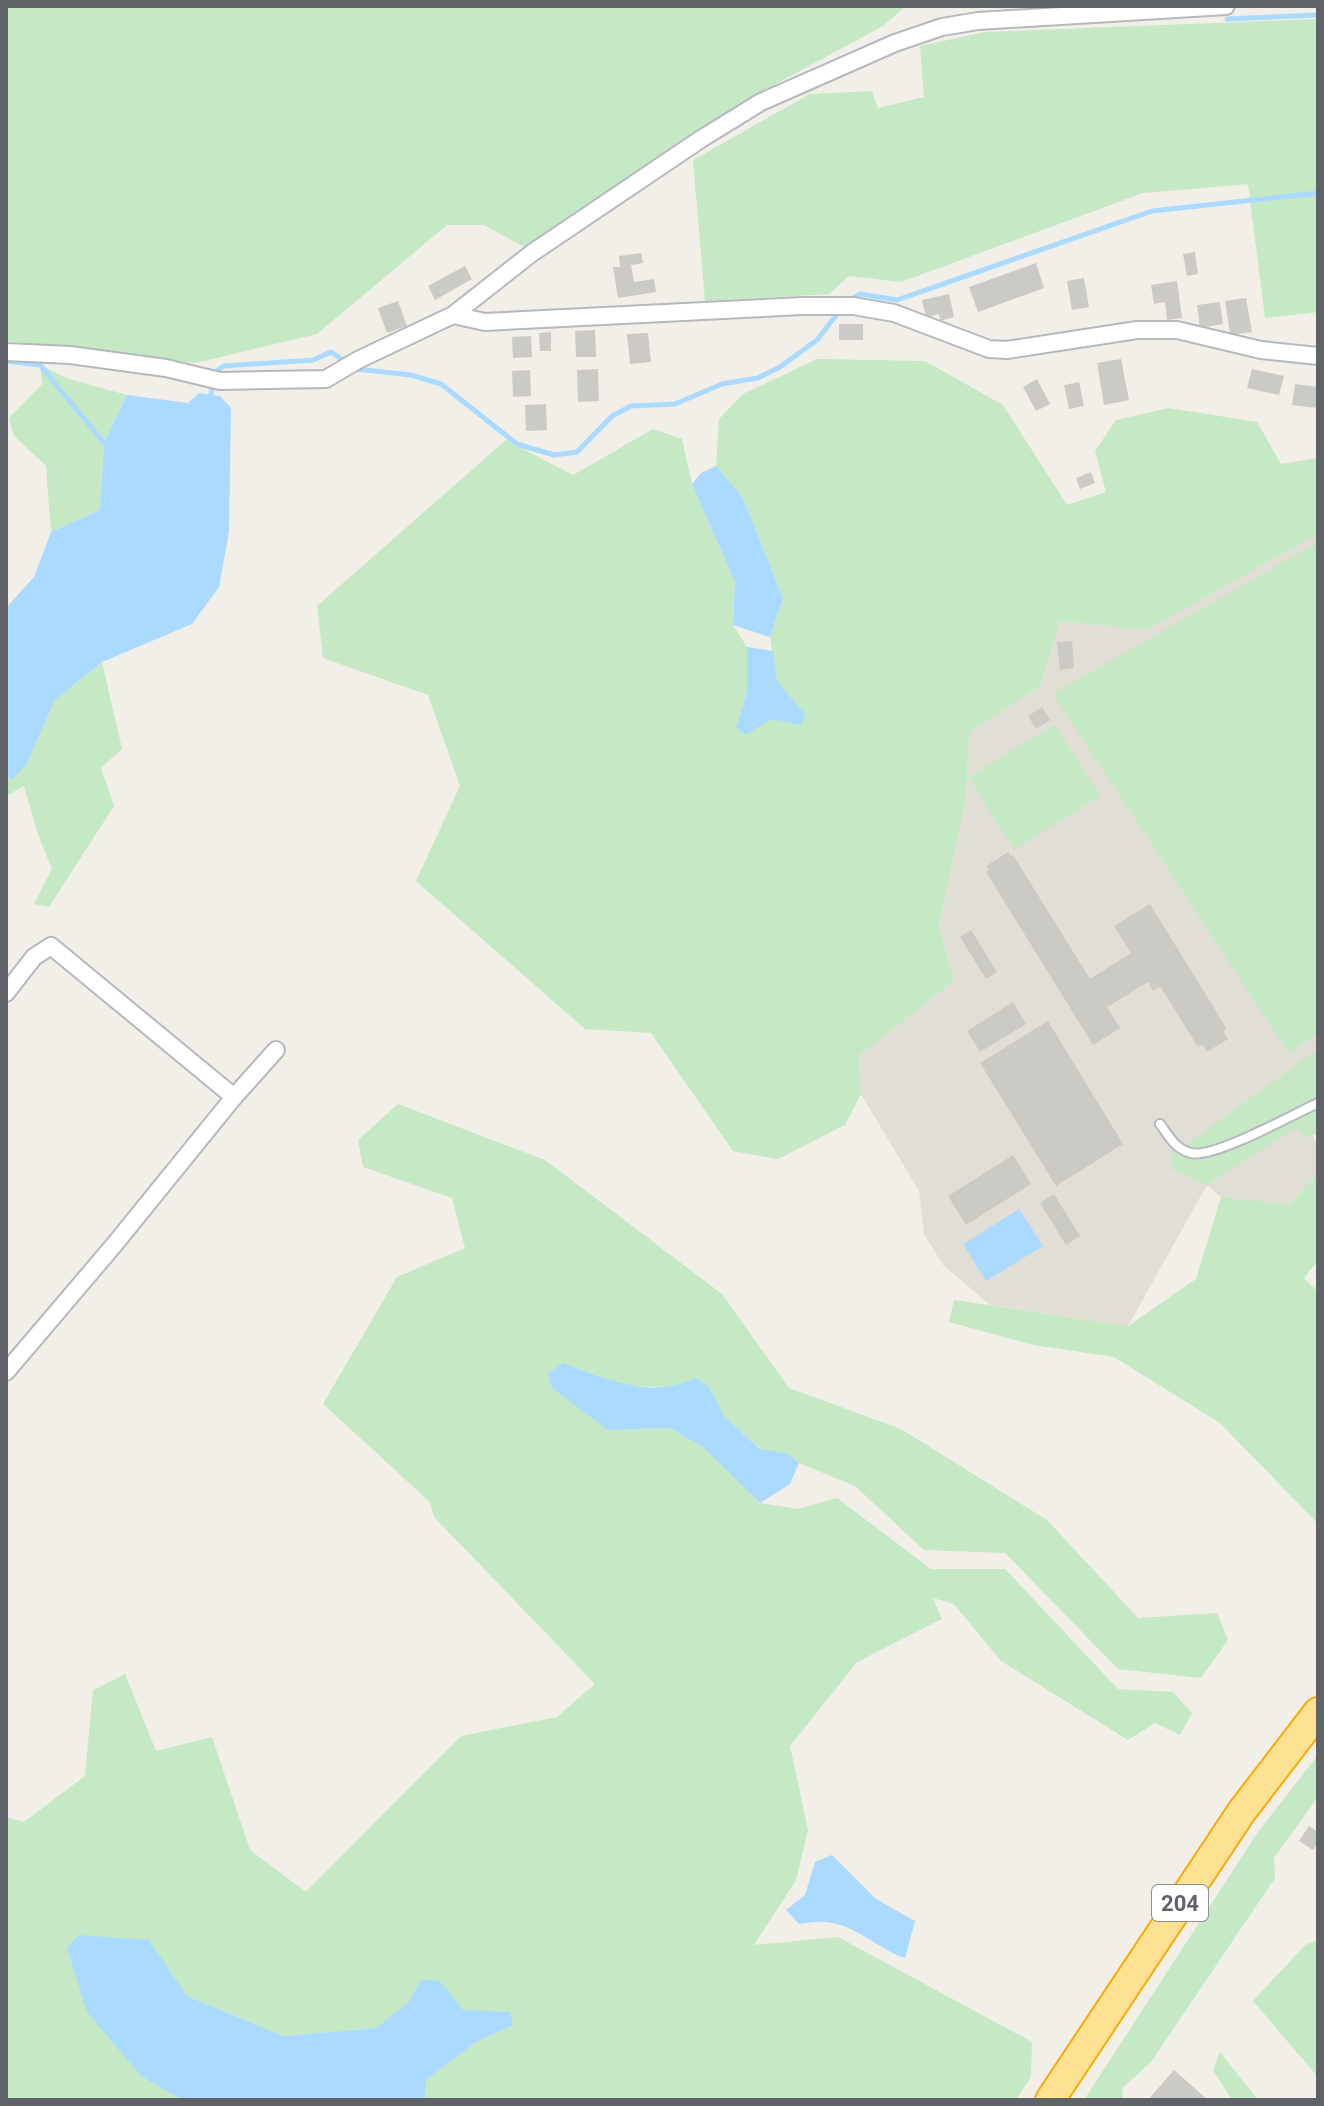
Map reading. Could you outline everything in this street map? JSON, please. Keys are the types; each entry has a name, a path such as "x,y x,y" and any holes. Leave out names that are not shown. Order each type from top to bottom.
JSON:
{"highway":[{"name":"204","path":"1050,2100 1242,1811 1318,1712"}],"street":[{"path":"6,352 70,355 166,368 214,380 326,379 453,315 532,253 761,102 895,43 942,27 978,21 1226,6"},
{"path":"453,315 485,322 834,305 894,313 989,349 1007,350 1137,330 1177,330 1261,350 1318,356"},
{"path":"6,993 34,957 51,946 234,1097"},
{"path":"6,1372 276,1050"}],"lane":[{"path":"1160,1124 1176,1147 1193,1154 1215,1151 1318,1103"}],"shaded area":[{"path":"1318,534 1318,1126 1310,1130 1318,1147 1318,1172 1290,1204 1221,1197 1207,1185 1128,1326 990,1305 943,1265 924,1234 919,1191 861,1094 859,1056 954,981 939,925 966,800 969,732 1040,687 1060,621 1147,630"}],"green space":[{"path":"6,6 906,6 883,26 752,97 526,248 484,225 447,225 317,334 196,363 6,341"},
{"path":"1318,19 1318,312 1265,318 1248,184 1143,193 901,282 849,276 829,294 705,301 693,160 810,94 872,91 878,108 924,97 920,46 985,32"},
{"path":"817,359 925,361 1003,405 1067,505 1106,492 1095,451 1116,420 1169,408 1257,422 1281,464 1318,458 1318,534 1147,630 1060,621 1040,687 969,732 966,800 939,925 954,981 859,1056 861,1094 845,1125 778,1159 733,1151 651,1033 585,1029 416,881 460,786 428,695 323,658 317,606 506,440 573,475 653,429 682,439 692,484 735,582 733,625 747,647 747,692 736,728 746,735 771,718 805,714 777,681 770,637 783,598 743,498 716,466 719,419 743,394"},
{"path":"40,365 69,379 127,395 104,443 100,510 51,532 46,466 14,436 9,418 42,384"},
{"path":"1318,542 1318,1033 1289,1053 1053,694"},
{"path":"102,662 122,749 101,768 114,806 49,907 34,904 52,869 24,786 6,796 6,772 11,779 27,763 55,700"},
{"path":"1055,724 1100,796 1014,850 969,777"},
{"path":"1318,1049 1318,1133 1307,1138 1295,1128 1207,1185 1171,1169 1171,1156"},
{"path":"398,1104 545,1160 722,1294 789,1388 901,1429 1047,1520 1138,1618 1217,1613 1228,1640 1201,1678 1118,1669 1005,1553 924,1550 855,1486 799,1463 787,1454 761,1449 724,1416 679,1387 626,1386 564,1363 608,1430 670,1428 704,1448 760,1503 798,1509 837,1498 931,1569 1005,1569 1118,1689 1173,1692 1192,1713 1180,1735 1155,1723 1128,1740 1001,1661 954,1604 933,1598 942,1619 857,1662 790,1746 808,1830 796,1880 754,1945 838,1937 1032,2042 1031,2077 1016,2100 425,2100 426,2080 476,2042 513,2025 462,2010 440,1981 376,2028 283,2036 187,1996 149,1941 142,2077 183,2100 6,2100 6,1817 24,1822 85,1776 93,1690 125,1674 156,1751 212,1737 250,1850 306,1892 461,1736 557,1717 595,1684 434,1517 430,1502 323,1404 397,1277 465,1248 452,1198 363,1167 358,1140"},
{"path":"1318,1172 1318,1260 1304,1278 1318,1292 1318,1524 1220,1423 1114,1357 1034,1345 949,1322 954,1300 1128,1326 1196,1279 1221,1197 1290,1204"},
{"path":"1318,1755 1318,1797 1274,1858 1275,1878 1151,2062 1122,2088 1123,2100 1084,2100 1258,1832"},
{"path":"1318,1940 1318,2077 1253,2001 1305,1945"},
{"path":"1220,2052 1258,2100 1232,2100 1213,2070"}],"water":[{"path":"199,393 220,396 231,408 229,532 219,587 192,624 102,662 55,700 27,763 12,780 6,772 6,608 34,577 51,532 100,510 104,443 127,395 188,403"},
{"path":"716,466 743,498 783,598 770,637 733,625 735,582 692,484 701,473"},
{"path":"747,647 773,651 777,681 805,714 801,725 771,719 746,735 736,728 747,692"},
{"path":"1019,1209 1043,1246 986,1281 963,1244"},
{"path":"564,1363 612,1381 645,1387 662,1387 695,1378 709,1387 724,1416 760,1449 788,1454 799,1463 790,1484 760,1503 704,1448 670,1428 608,1430 552,1388 548,1373"},
{"path":"832,1855 876,1899 915,1921 905,1958 847,1927 819,1922 799,1924 786,1910 805,1895 815,1862"},
{"path":"79,1935 149,1940 187,1996 283,2036 376,2028 408,2003 421,1980 440,1981 463,2010 510,2012 513,2025 476,2042 426,2080 425,2100 183,2100 142,2077 87,2012 67,1948"}],"building":[{"path":"1195,252 1198,274 1187,276 1183,254"},
{"path":"641,253 643,263 631,265 634,282 654,279 656,292 618,298 613,267 620,267 619,256"},
{"path":"1036,263 1044,288 978,312 969,287"},
{"path":"465,266 472,279 435,300 428,286"},
{"path":"1084,278 1089,307 1072,310 1067,281"},
{"path":"1177,281 1182,318 1167,320 1165,302 1154,304 1151,285"},
{"path":"949,294 954,317 940,321 939,314 926,317 922,300"},
{"path":"1246,298 1252,332 1230,335 1225,301"},
{"path":"398,301 407,326 387,333 378,308"},
{"path":"1220,302 1223,324 1200,328 1197,305"},
{"path":"839,324 863,324 863,340 839,340"},
{"path":"595,330 596,357 576,357 575,331"},
{"path":"551,332 551,351 540,351 539,333"},
{"path":"648,333 651,362 630,364 627,334"},
{"path":"531,336 532,357 513,358 512,337"},
{"path":"1121,359 1129,400 1104,405 1097,363"},
{"path":"598,369 599,401 578,402 577,370"},
{"path":"1252,369 1284,376 1279,395 1247,388"},
{"path":"530,370 531,396 513,397 512,371"},
{"path":"1037,379 1050,404 1036,411 1023,387"},
{"path":"1079,382 1084,406 1069,409 1064,385"},
{"path":"1295,384 1318,387 1318,408 1292,405"},
{"path":"546,404 547,430 526,431 525,405"},
{"path":"1091,472 1095,483 1080,489 1076,478"},
{"path":"1072,641 1074,668 1060,670 1057,642"},
{"path":"1042,707 1050,720 1036,729 1028,716"},
{"path":"1008,852 1013,855 1090,979 1131,953 1114,926 1150,904 1227,1029 1223,1031 1228,1039 1207,1052 1202,1044 1198,1047 1160,986 1153,991 1148,982 1107,1007 1120,1028 1093,1045 986,872 989,870 986,866"},
{"path":"971,930 997,972 986,979 960,937"},
{"path":"1013,1002 1026,1024 980,1052 967,1031"},
{"path":"1048,1021 1123,1144 1056,1186 980,1063"},
{"path":"1013,1155 1031,1184 966,1225 948,1196"},
{"path":"1054,1194 1080,1236 1066,1245 1040,1203"},
{"path":"1309,1826 1318,1832 1318,1842 1313,1850 1299,1841"},
{"path":"1174,2070 1208,2100 1148,2100"}],"waterway":[{"path":"1227,19 1318,15"},
{"path":"848,301 860,294 897,300 1152,211 1318,193"},
{"path":"210,401 215,372 224,366 313,360 331,352 356,369 411,375 441,384 517,444 554,455 577,452 612,416 631,406 675,404 722,384 758,378 780,367 817,340 841,309"},
{"path":"6,361 40,365 104,443 108,442"}]}
